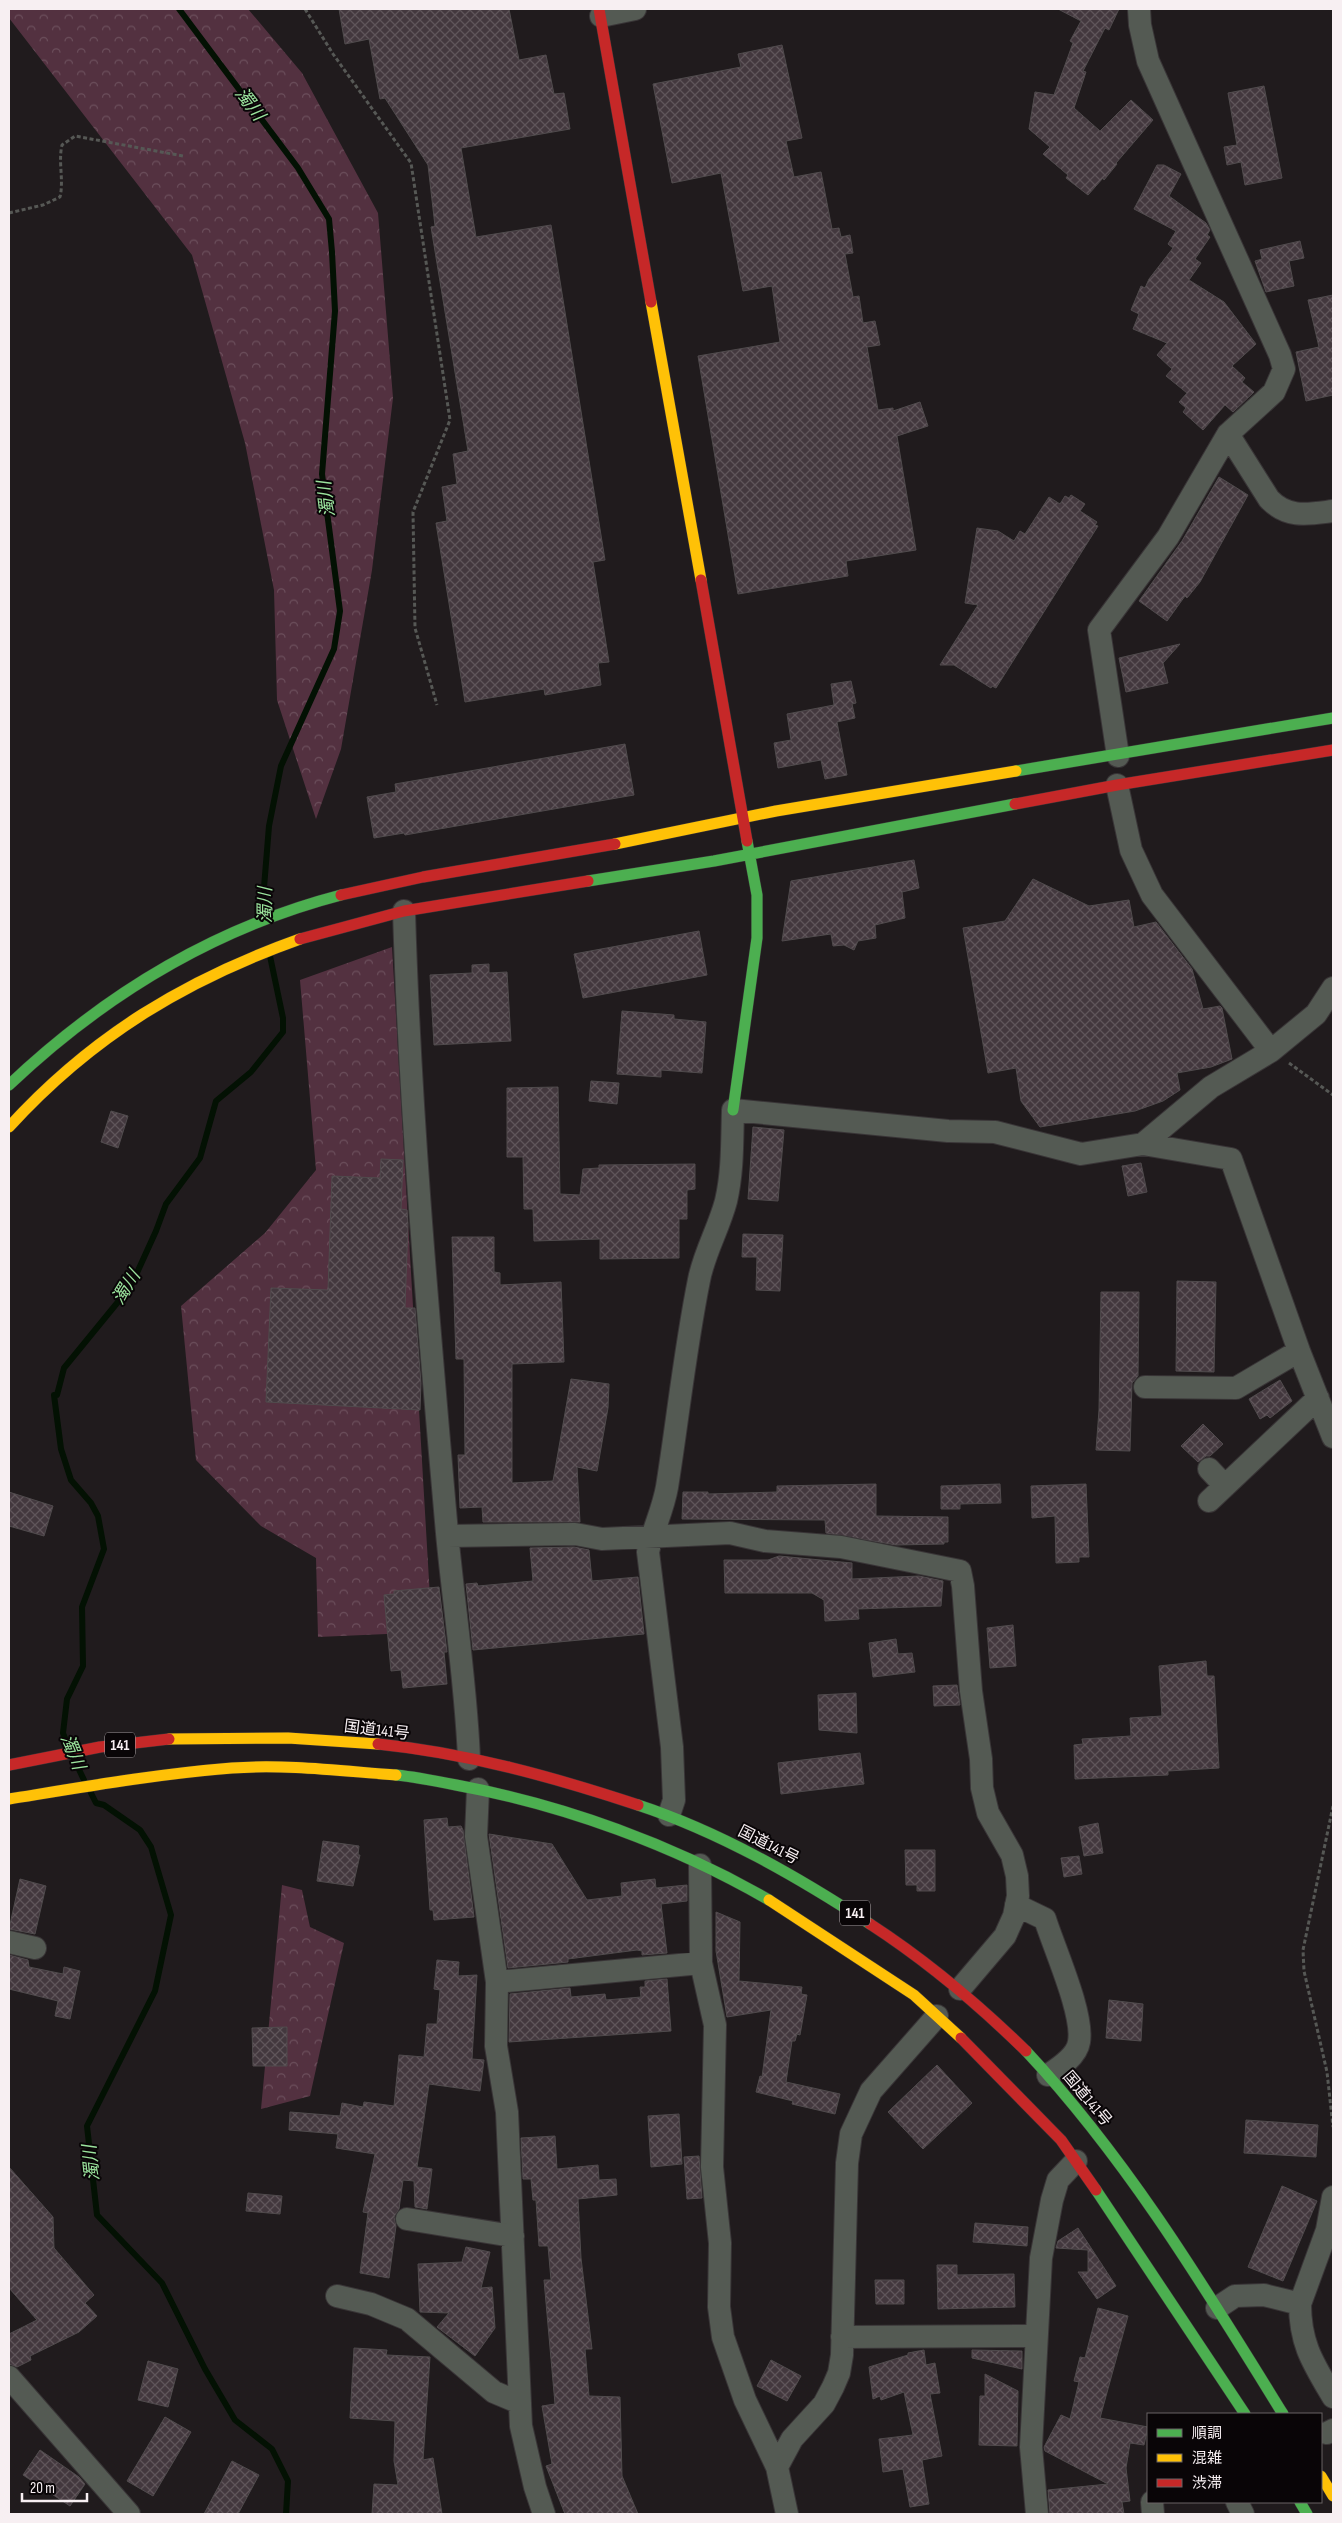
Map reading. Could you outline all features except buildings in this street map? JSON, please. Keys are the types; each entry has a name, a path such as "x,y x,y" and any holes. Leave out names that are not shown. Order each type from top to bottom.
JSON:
{"main road":[{"path":"600,12 757,896 757,938 732,1110"},
{"path":"9,1085 87,1017 142,980 233,933 309,904 401,881 713,827 776,812 1118,756 1333,718"},
{"path":"9,1127 45,1088 109,1035 158,1003 238,960 314,933 356,921 404,911 750,855 1117,785 1333,750"},
{"name":"国道141号","path":"13,1764 121,1745 190,1738 224,1737 375,1742 469,1758 540,1773 669,1815 773,1863 835,1898 960,1989 1048,2075 1128,2172 1217,2308 1282,2413"},
{"name":"141","path":"9,1799 127,1780 233,1768 290,1767 406,1776 478,1789 546,1806 653,1843 742,1885 796,1915 914,1996 1022,2098 1061,2140 1076,2161 1244,2413"},
{"path":"1322,2478 1333,2496"},
{"path":"1301,2503 1307,2514"}],"street":[{"path":"600,12 635,9"},
{"path":"1118,756 1099,630 1168,537 1228,434 1274,392 1284,369 1280,355 1148,61 1140,25 1139,9"},
{"path":"1228,434 1269,500 1276,507 1294,514 1333,511"},
{"path":"1117,785 1131,850 1152,895 1271,1051"},
{"path":"404,911 422,1232 448,1536 468,1717 469,1758"},
{"path":"1144,1144 1211,1087 1271,1051 1316,1014 1333,988"},
{"path":"669,1815 674,1800 672,1747 648,1552 652,1535 661,1516 667,1487 680,1392 699,1278 726,1202 731,1176 732,1110 948,1131 994,1132 1081,1154 1144,1144 1231,1159 1299,1350 1333,1437"},
{"path":"1145,1387 1236,1388 1299,1350"},
{"path":"1209,1469 1217,1493 1318,1398"},
{"path":"448,1536 575,1534 602,1539 652,1535 730,1533 765,1541 841,1547 960,1570 963,1586 971,1691 982,1759 982,1788 988,1813 1012,1855 1017,1876 1016,1905 1005,1936 960,1989"},
{"path":"478,1789 476,1836 496,1982 496,2046 507,2112 521,2426 535,2487 544,2514"},
{"path":"700,1865 701,1963 715,2025 712,2167 720,2243 719,2307 723,2337 745,2400 777,2467 787,2514"},
{"path":"1016,1905 1044,1919 1079,2019 1080,2043 1069,2059 1048,2075"},
{"path":"9,1942 34,1948"},
{"path":"496,1982 701,1963"},
{"path":"777,2467 792,2439 824,2404 839,2373 842,2337 847,2163 851,2134 872,2091 937,2016"},
{"path":"1037,2514 1031,2447 1042,2258 1052,2200 1058,2180 1076,2161"},
{"path":"1333,2197 1327,2230 1300,2304 1300,2318 1308,2354 1333,2396"},
{"path":"407,2220 513,2236"},
{"path":"1217,2308 1235,2296 1264,2295 1300,2304"},
{"path":"337,2296 371,2304 407,2320 494,2392 520,2403"},
{"path":"842,2337 1036,2336"},
{"path":"9,2377 130,2514"}],"path":[{"path":"306,9 333,54 411,163 450,420 413,512 415,628 437,705"},
{"path":"9,213 43,205 60,197 62,189 59,159 62,145 75,136 183,156"},
{"path":"1271,1051 1316,1081 1333,1095"},
{"path":"1333,1806 1303,1950 1304,1971 1327,2072 1333,2127"}],"green space":[{"path":"9,9 248,9 302,73 378,213 393,398 372,570 341,749 316,819 277,700 274,590 245,443 192,255 9,18"},
{"path":"392,947 432,1632 318,1637 316,1558 261,1526 196,1460 181,1306 265,1233 316,1170 300,980"},
{"path":"282,1885 302,1890 310,1927 344,1943 310,2096 261,2109"}],"waterway":[{"name":"濁川","path":"179,9 298,168 329,219 335,311 322,474 340,611 334,649 281,766 269,826 262,912"},
{"name":"濁川","path":"68,1746 63,1733 67,1699 83,1666 82,1607 104,1549 98,1516 91,1503 71,1480 61,1449 54,1395 57,1395 64,1368 131,1286 166,1204 200,1158 216,1101 251,1072 283,1032 283,1018 270,956"},
{"name":"濁川","path":"74,1759 84,1780"},
{"name":"濁川","path":"91,1793 96,1803 104,1805 140,1830 151,1847 171,1915 155,1991 87,2126 97,2215 162,2283 205,2369 235,2420 272,2449 288,2481 286,2514"}],"traffic: fast":[{"path":"1016,771 1333,718"},
{"path":"588,881 714,861 1015,804"},
{"path":"733,1110 757,938 757,895 747,841"},
{"path":"9,1085 45,1052 83,1022 122,994 163,969 205,946 249,926 294,909 341,895"},
{"path":"396,1775 497,1793 617,1829 695,1862 769,1900"},
{"path":"638,1805 699,1828 758,1857 815,1889 870,1924"},
{"path":"1026,2051 1098,2136 1164,2226 1282,2413"},
{"path":"1096,2190 1244,2413"},
{"path":"1301,2503 1307,2514"}],"traffic: slow":[{"path":"651,302 701,580"},
{"path":"615,844 776,811 1016,771"},
{"path":"9,1127 73,1065 107,1038 142,1014 218,973 300,939"},
{"path":"169,1739 288,1738 378,1744"},
{"path":"9,1799 148,1777 232,1768 293,1767 396,1775"},
{"path":"769,1900 914,1995 961,2038"},
{"path":"1322,2478 1333,2496"}],"traffic: jam":[{"path":"599,9 651,302"},
{"path":"701,580 747,841"},
{"path":"1015,804 1117,785 1333,750"},
{"path":"341,895 423,877 615,844"},
{"path":"300,939 404,911 588,881"},
{"path":"9,1765 100,1747 169,1739"},
{"path":"378,1744 444,1753 510,1767 638,1805"},
{"path":"870,1924 912,1953 951,1984 1026,2051"},
{"path":"961,2038 1061,2140 1096,2190"}]}
